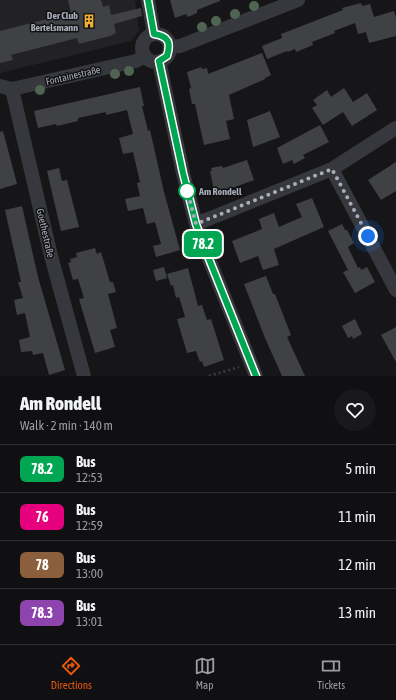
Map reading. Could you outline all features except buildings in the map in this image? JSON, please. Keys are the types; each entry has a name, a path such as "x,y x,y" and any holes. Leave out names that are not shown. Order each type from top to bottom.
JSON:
{"street":[{"path":"148,0 154,34"},
{"path":"170,47 180,46 298,0"},
{"path":"154,34 162,35 167,40 170,47 167,56 154,62 145,56 142,50 143,42 154,34"},
{"name":"Fontainestraße","path":"6,87 136,61 145,56"},
{"path":"159,61 183,173 196,224 253,370"},
{"name":"Goethestraße","path":"6,87 84,376"},
{"path":"196,224 332,169 396,128"},
{"path":"332,169 396,290"}],"path":[{"path":"209,376 253,370"}],"shaded area":[{"path":"0,0 135,0 139,31 131,41 0,73"}],"bus line":[{"name":"78.2","path":"148,0 154,34 162,35 167,40 170,47 167,56 159,61 183,173 196,224 256,376"}],"place":[{"name":"Der Club Bertelsmann","path":"89,21"},
{"name":"Am Rondell","path":"187,191"}],"route":[{"path":"187,191 186,186 196,224 332,169 368,236"}]}
